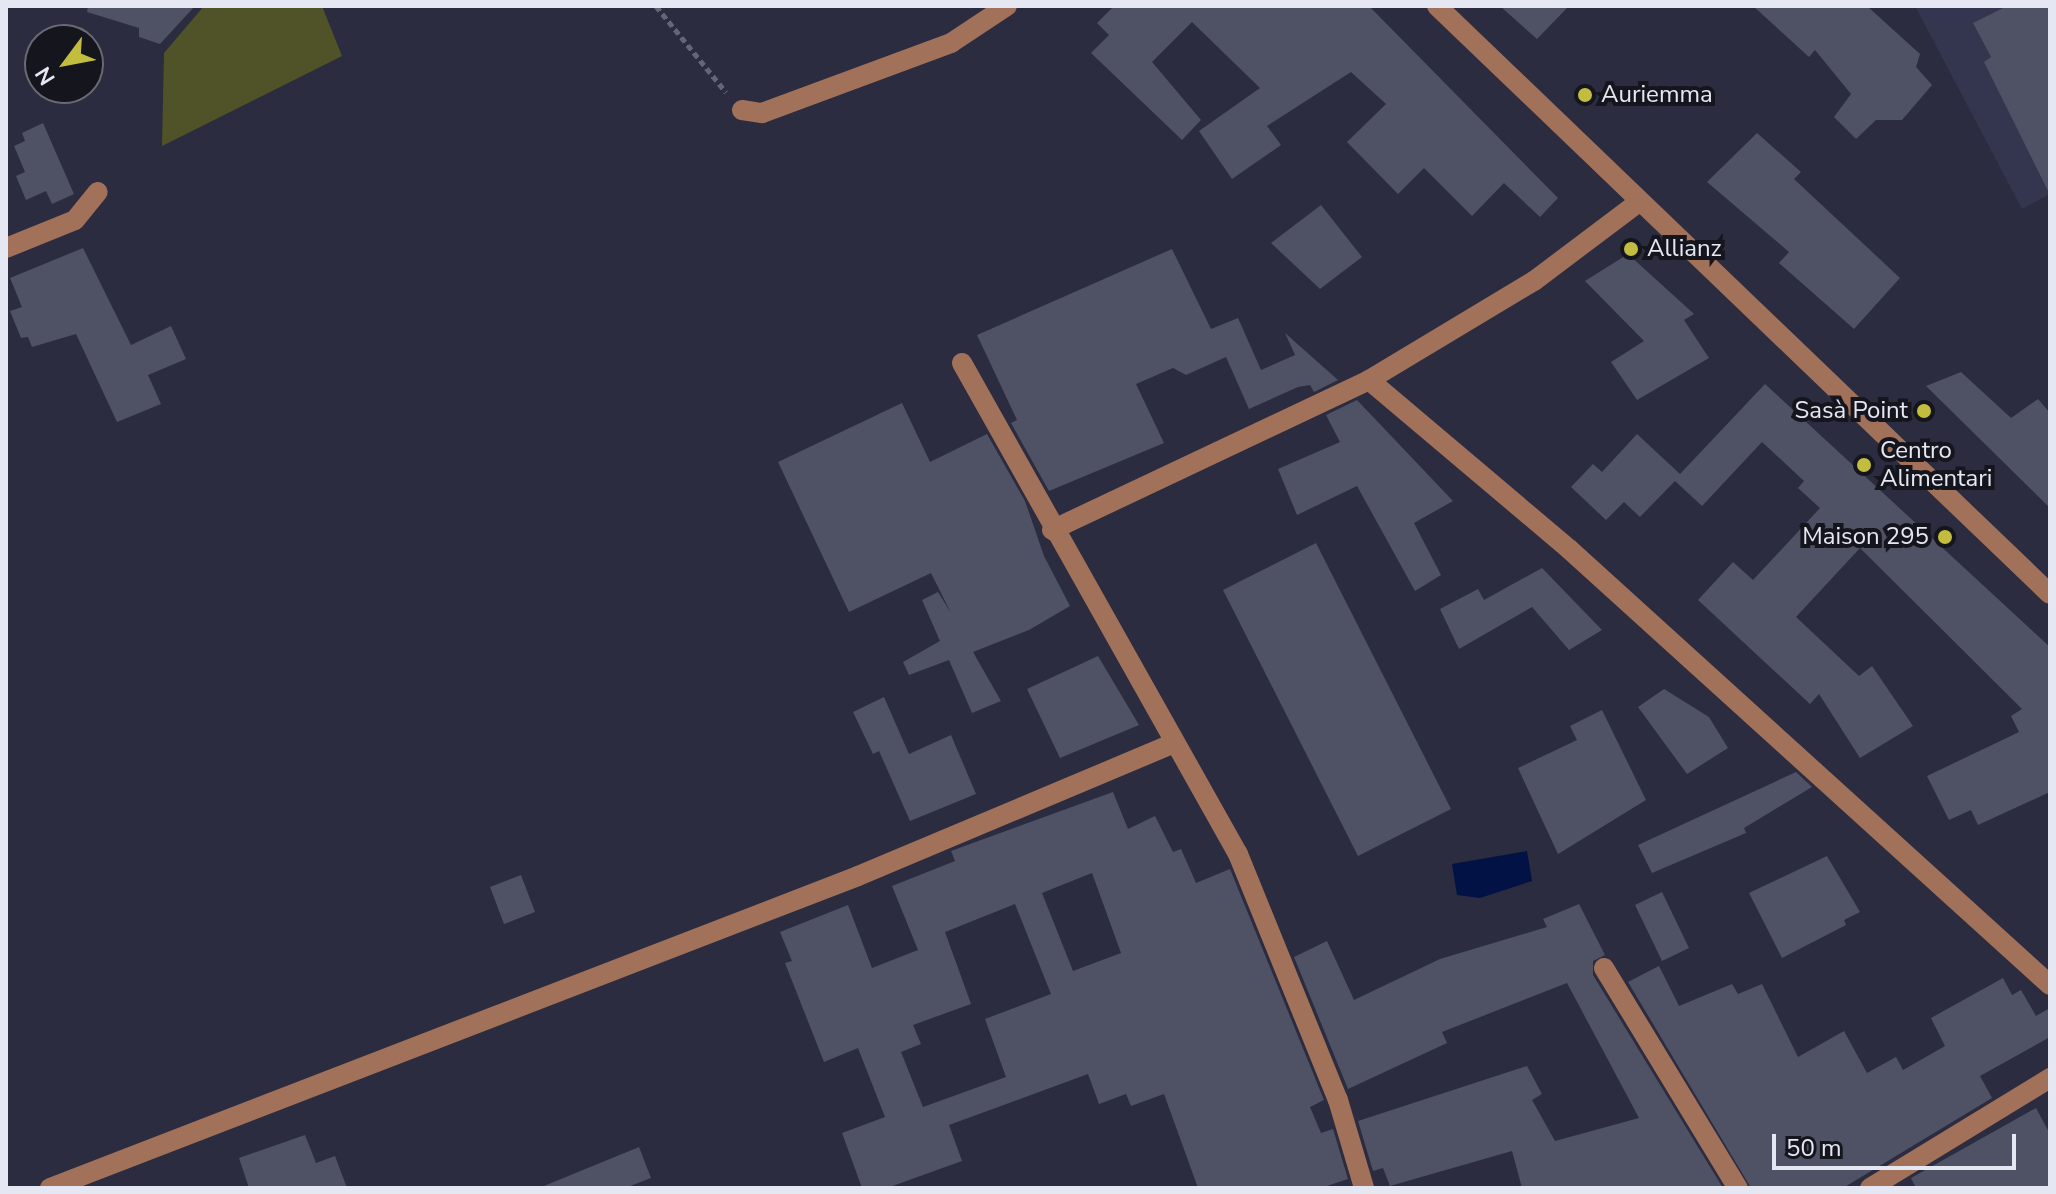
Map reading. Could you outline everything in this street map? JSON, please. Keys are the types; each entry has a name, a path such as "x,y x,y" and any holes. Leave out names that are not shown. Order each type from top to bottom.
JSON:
{"street":[{"path":"742,110 762,113 951,43 1007,6"},
{"path":"1437,6 2050,594"},
{"path":"6,248 75,220 98,192"},
{"path":"1052,530 1369,380 1534,281 1639,202"},
{"path":"962,363 1052,530 1238,854 1275,937 1338,1100 1364,1188"},
{"path":"1369,380 1569,549 2050,985"},
{"path":"50,1188 858,876 1174,743"},
{"path":"1604,968 1738,1188"},
{"path":"1870,1188 2050,1078"}],"path":[{"path":"656,6 742,110"}],"shaded area":[{"path":"1915,6 2050,6 2050,194 2022,209"},
{"path":"1527,851 1532,881 1480,898 1457,895 1452,864"}],"green space":[{"path":"204,6 322,6 342,56 162,146 164,53"}],"building":[{"path":"88,6 195,6 160,44 139,37 139,28 87,12"},
{"path":"1114,6 1369,6 1558,198 1540,217 1504,183 1472,216 1424,168 1398,194 1347,142 1386,104 1351,72 1267,126 1281,145 1232,179 1199,131 1260,88 1192,22 1152,62 1201,120 1182,140 1091,53 1109,35 1097,23"},
{"path":"1500,6 1569,6 1537,39"},
{"path":"1753,6 1867,6 1920,54 1916,67 1932,85 1902,120 1876,120 1856,139 1834,117 1851,94 1815,50 1809,57"},
{"path":"2007,6 2050,6 2050,195 1984,62 1991,57 1973,23"},
{"path":"43,123 74,194 52,204 46,191 26,200 16,176 25,172 14,146 25,141 22,133"},
{"path":"1757,133 1801,172 1794,179 1900,278 1854,329 1779,263 1789,252 1707,182"},
{"path":"1321,205 1362,257 1320,289 1271,243"},
{"path":"83,248 131,345 171,326 186,359 148,375 161,404 117,422 76,334 32,347 28,337 21,338 10,311 22,307 10,278"},
{"path":"1172,249 1211,329 1238,318 1261,370 1295,355 1285,333 1338,380 1314,392 1310,385 1298,387 1249,409 1226,357 1186,375 1173,368 1136,384 1164,443 1049,491 1011,423 1017,420 977,335"},
{"path":"1628,254 1694,314 1684,320 1709,358 1637,400 1611,362 1644,341 1585,281"},
{"path":"1961,372 2011,418 2038,399 2050,413 2050,508 1926,386"},
{"path":"1765,384 2050,647 2050,792 1978,825 1971,810 1949,820 1927,776 2019,732 2011,716 2022,709 1860,548 1796,617 1859,676 1872,666 1913,726 1860,758 1819,694 1810,704 1698,600 1733,562 1753,580 1820,508 1798,488 1804,481 1762,442 1702,506 1675,481 1640,517 1624,502 1606,520 1571,487 1593,464 1602,472 1637,434 1680,474"},
{"path":"1357,400 1453,501 1414,523 1441,575 1415,591 1357,486 1297,515 1278,469 1340,442 1326,415"},
{"path":"902,403 930,462 987,434 1025,501 1044,556 1070,606 1029,630 973,652 1001,701 972,713 949,660 909,675 903,662 940,641 922,600 938,592 951,613 931,573 849,612 778,462"},
{"path":"1316,543 1451,809 1358,856 1223,590"},
{"path":"1542,568 1602,630 1569,650 1532,607 1459,649 1440,609 1478,589 1484,600"},
{"path":"1098,656 1139,725 1060,758 1027,689"},
{"path":"1664,689 1709,717 1728,748 1687,774 1638,707"},
{"path":"884,697 909,754 951,735 976,794 910,821 879,751 873,754 853,712"},
{"path":"1602,710 1646,800 1558,854 1518,768 1577,740 1570,726"},
{"path":"1796,772 1812,787 1744,828 1746,833 1652,873 1638,845"},
{"path":"1113,792 1128,829 1155,816 1173,852 1181,849 1196,883 1230,869 1324,1100 1310,1107 1321,1133 1333,1129 1348,1179 1321,1188 1198,1188 1164,1094 1131,1106 1126,1094 1099,1104 1088,1074 949,1125 962,1161 887,1188 862,1188 842,1133 885,1117 858,1048 824,1062 785,963 792,961 780,932 848,905 872,968 918,950 892,886 955,861 951,851","holes":["1092,873 1121,953 1073,971 1042,893","1015,904 1051,994 985,1019 1006,1077 923,1107 901,1052 921,1044 913,1025 971,1004 945,932"]},
{"path":"1827,856 1860,912 1844,920 1846,925 1782,958 1749,893"},
{"path":"521,875 535,912 504,924 490,887"},
{"path":"1662,892 1689,948 1662,961 1635,905"},
{"path":"1579,904 1605,955 1593,961 1593,975 1723,1188 1522,1188 1512,1151 1390,1186 1383,1168 1373,1171 1358,1121 1527,1066 1542,1094 1532,1100 1555,1141 1639,1118 1567,983 1442,1032 1447,1043 1348,1089 1294,957 1327,941 1354,1000 1440,959 1547,927 1543,919"},
{"path":"1659,966 1679,1006 1732,984 1738,994 1762,984 1798,1057 1844,1031 1867,1073 1896,1057 1903,1070 1945,1046 1931,1018 2003,978 2012,995 2021,990 2036,1016 2050,1008 2050,1037 1980,1076 1992,1098 1843,1188 1751,1188 1628,982"},
{"path":"2036,1108 2050,1134 2050,1188 1916,1188 1911,1178"},
{"path":"305,1135 316,1163 335,1156 347,1188 249,1188 239,1158"},
{"path":"639,1147 651,1178 625,1188 539,1188"}],"place":[{"name":"Auriemma","path":"1585,95"},
{"name":"Allianz","path":"1631,249"},
{"name":"Sasà Point","path":"1924,411"},
{"name":"Centro Alimentari","path":"1864,465"},
{"name":"Maison 295","path":"1945,537"}]}
